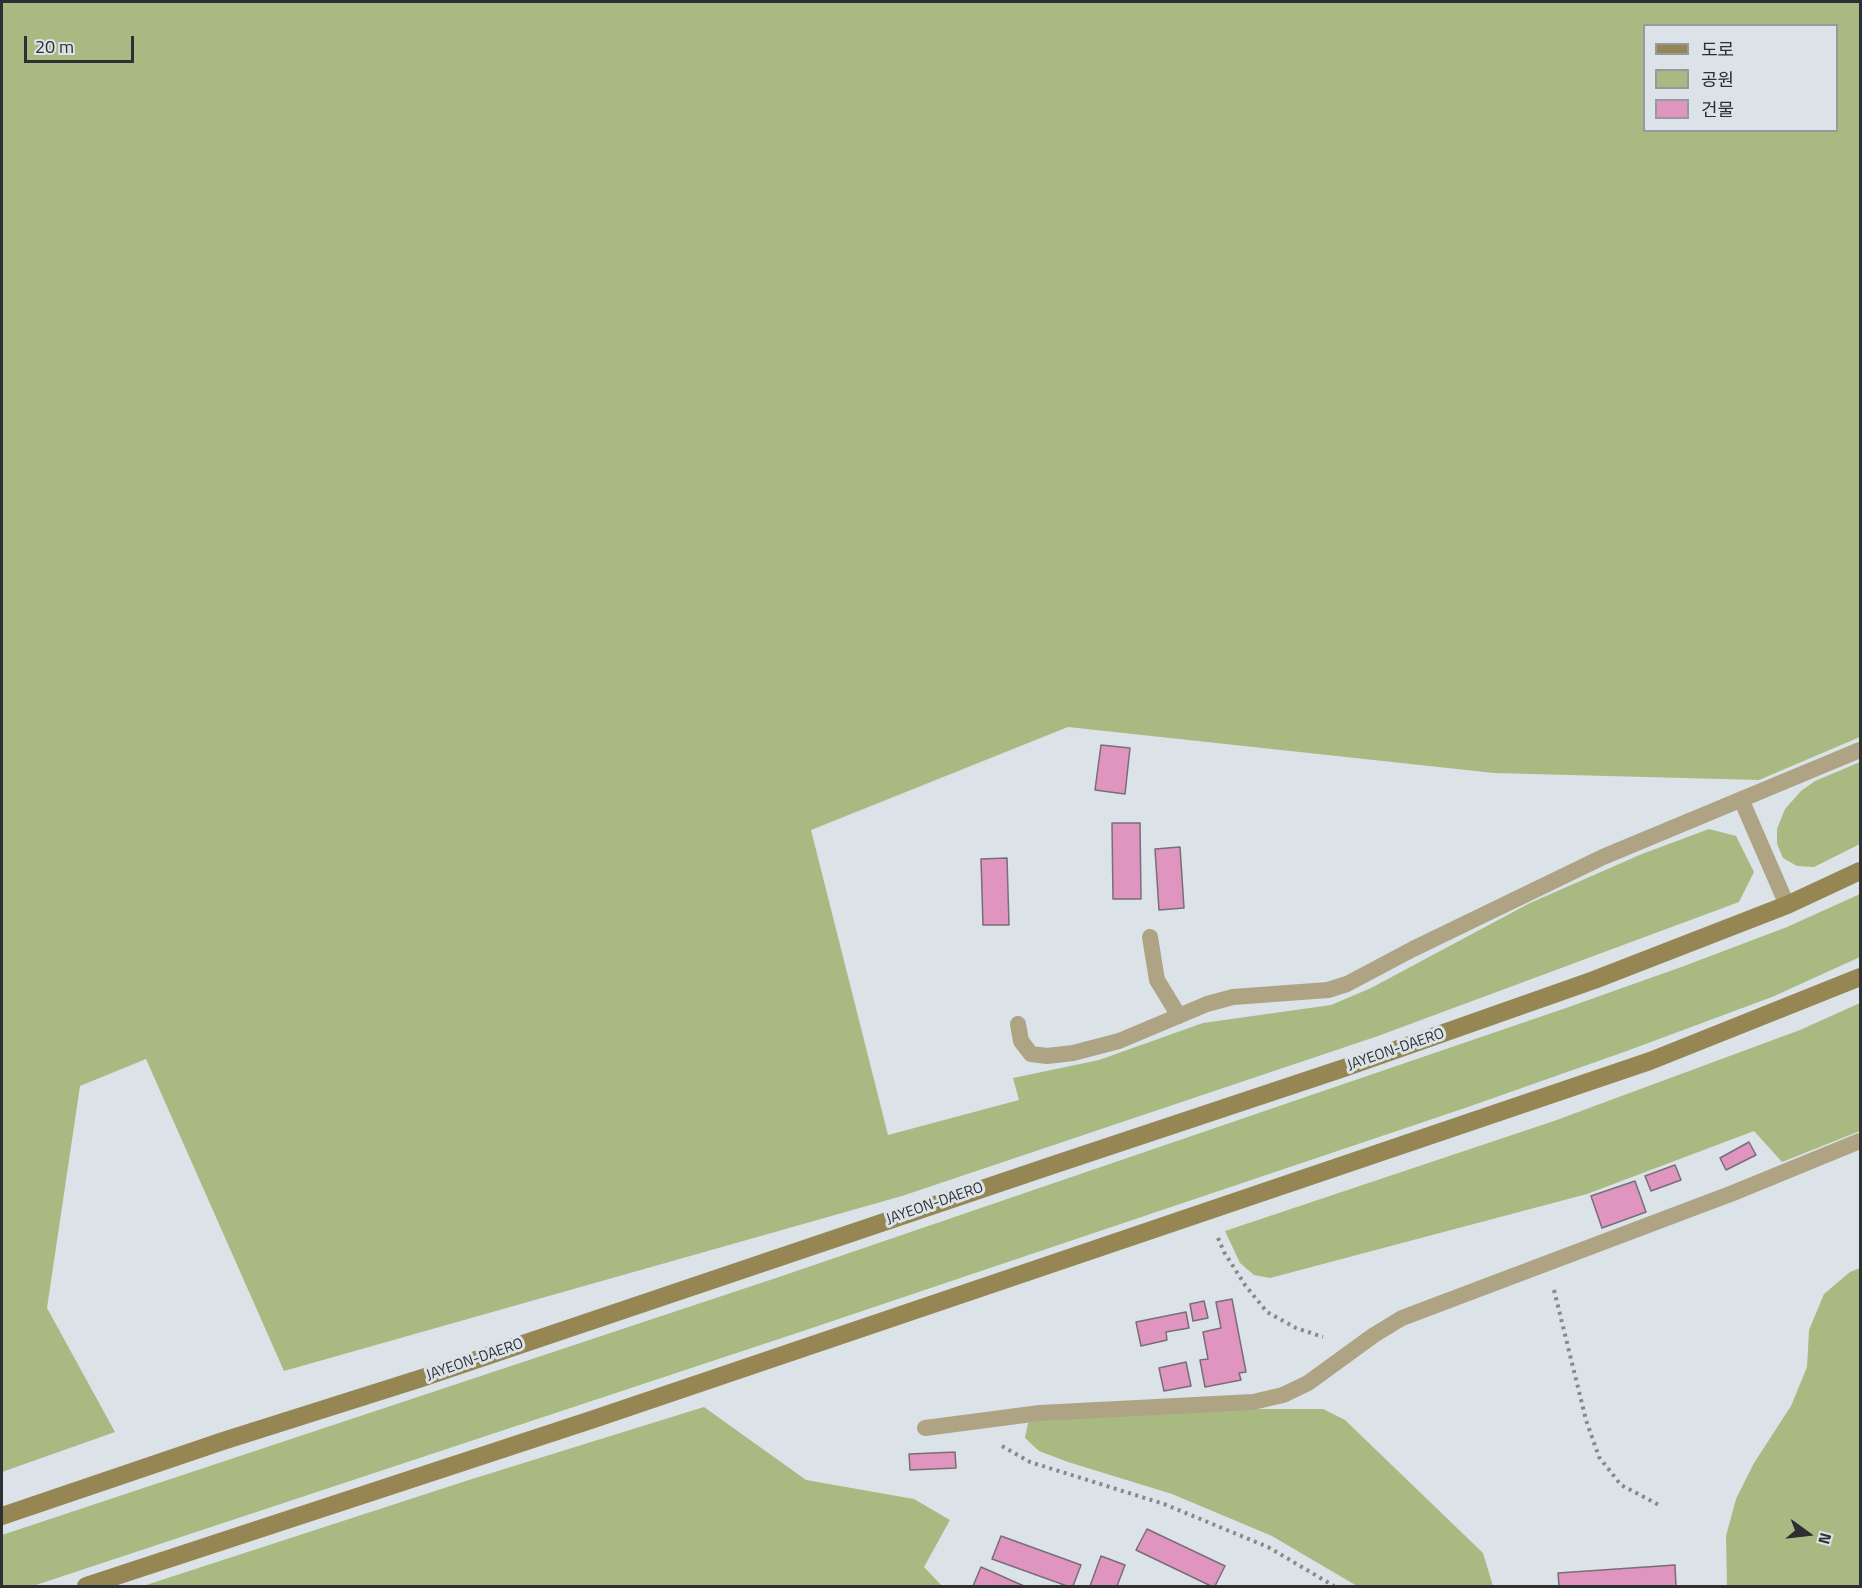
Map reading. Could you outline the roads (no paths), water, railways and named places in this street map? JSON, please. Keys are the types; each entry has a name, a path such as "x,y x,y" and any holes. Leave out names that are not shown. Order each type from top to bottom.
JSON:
{"main road":[{"name":"JAYEON-DAERO","path":"2,1516 212,1445 422,1378 1347,1067 1594,980 1787,904 1860,871"},
{"path":"86,1587 594,1419 1650,1061 1860,977"}],"lane":[{"path":"1018,1024 1022,1041 1030,1053 1047,1056 1073,1053 1119,1041 1207,1004 1233,997 1328,990 1347,984 1413,949 1603,857 1860,750"},
{"path":"1741,799 1787,904"},
{"path":"1150,937 1158,980 1179,1016"},
{"path":"925,1428 1040,1413 1252,1402 1283,1395 1308,1383 1362,1343 1402,1318 1733,1193 1860,1142"}]}
